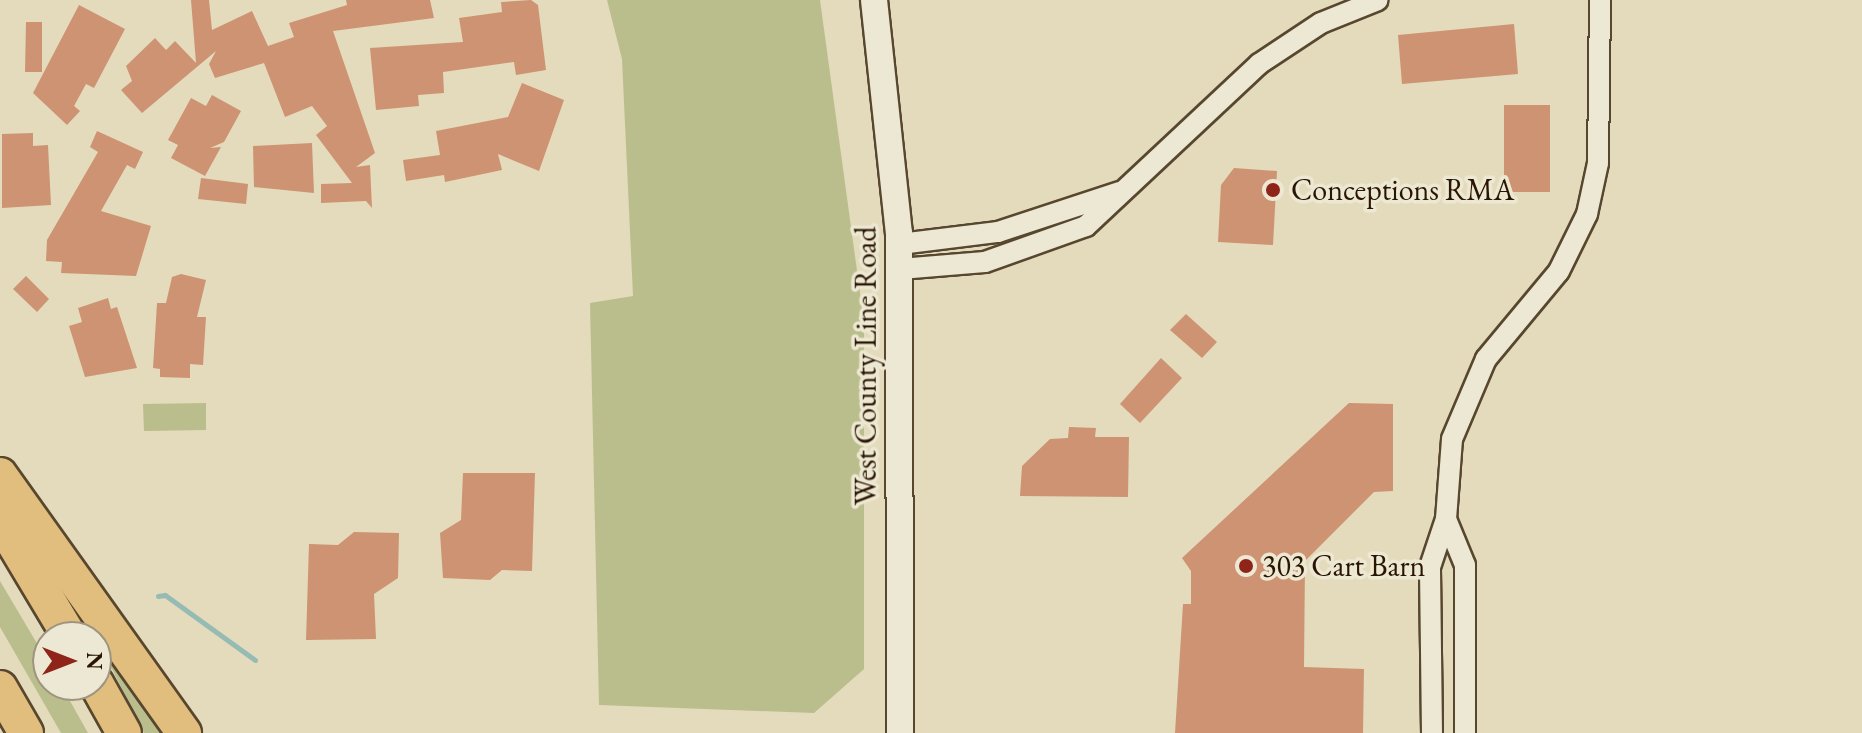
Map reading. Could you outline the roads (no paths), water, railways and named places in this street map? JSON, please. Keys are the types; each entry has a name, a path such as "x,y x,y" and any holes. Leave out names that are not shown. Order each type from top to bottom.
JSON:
{"highway":[{"path":"0,475 184,733"},
{"path":"0,520 60,621"},
{"path":"0,688 26,733"},
{"path":"106,701 124,733"}],"main road":[{"name":"West County Line Road","path":"874,0 900,256 900,733"}],"street":[{"path":"900,256 985,262 1049,244 1100,217 1120,192 1281,48 1378,0"},
{"path":"1432,733 1430,567 1446,519 1452,439 1468,392 1496,343 1563,264 1593,197 1600,0"},
{"path":"900,256 998,232 1120,192"},
{"path":"1446,519 1465,565 1465,733"}],"waterway":[{"path":"158,596 165,595 255,660"}],"place":[{"name":"Conceptions RMA","path":"1273,190"},
{"name":"303 Cart Barn","path":"1246,566"}]}
